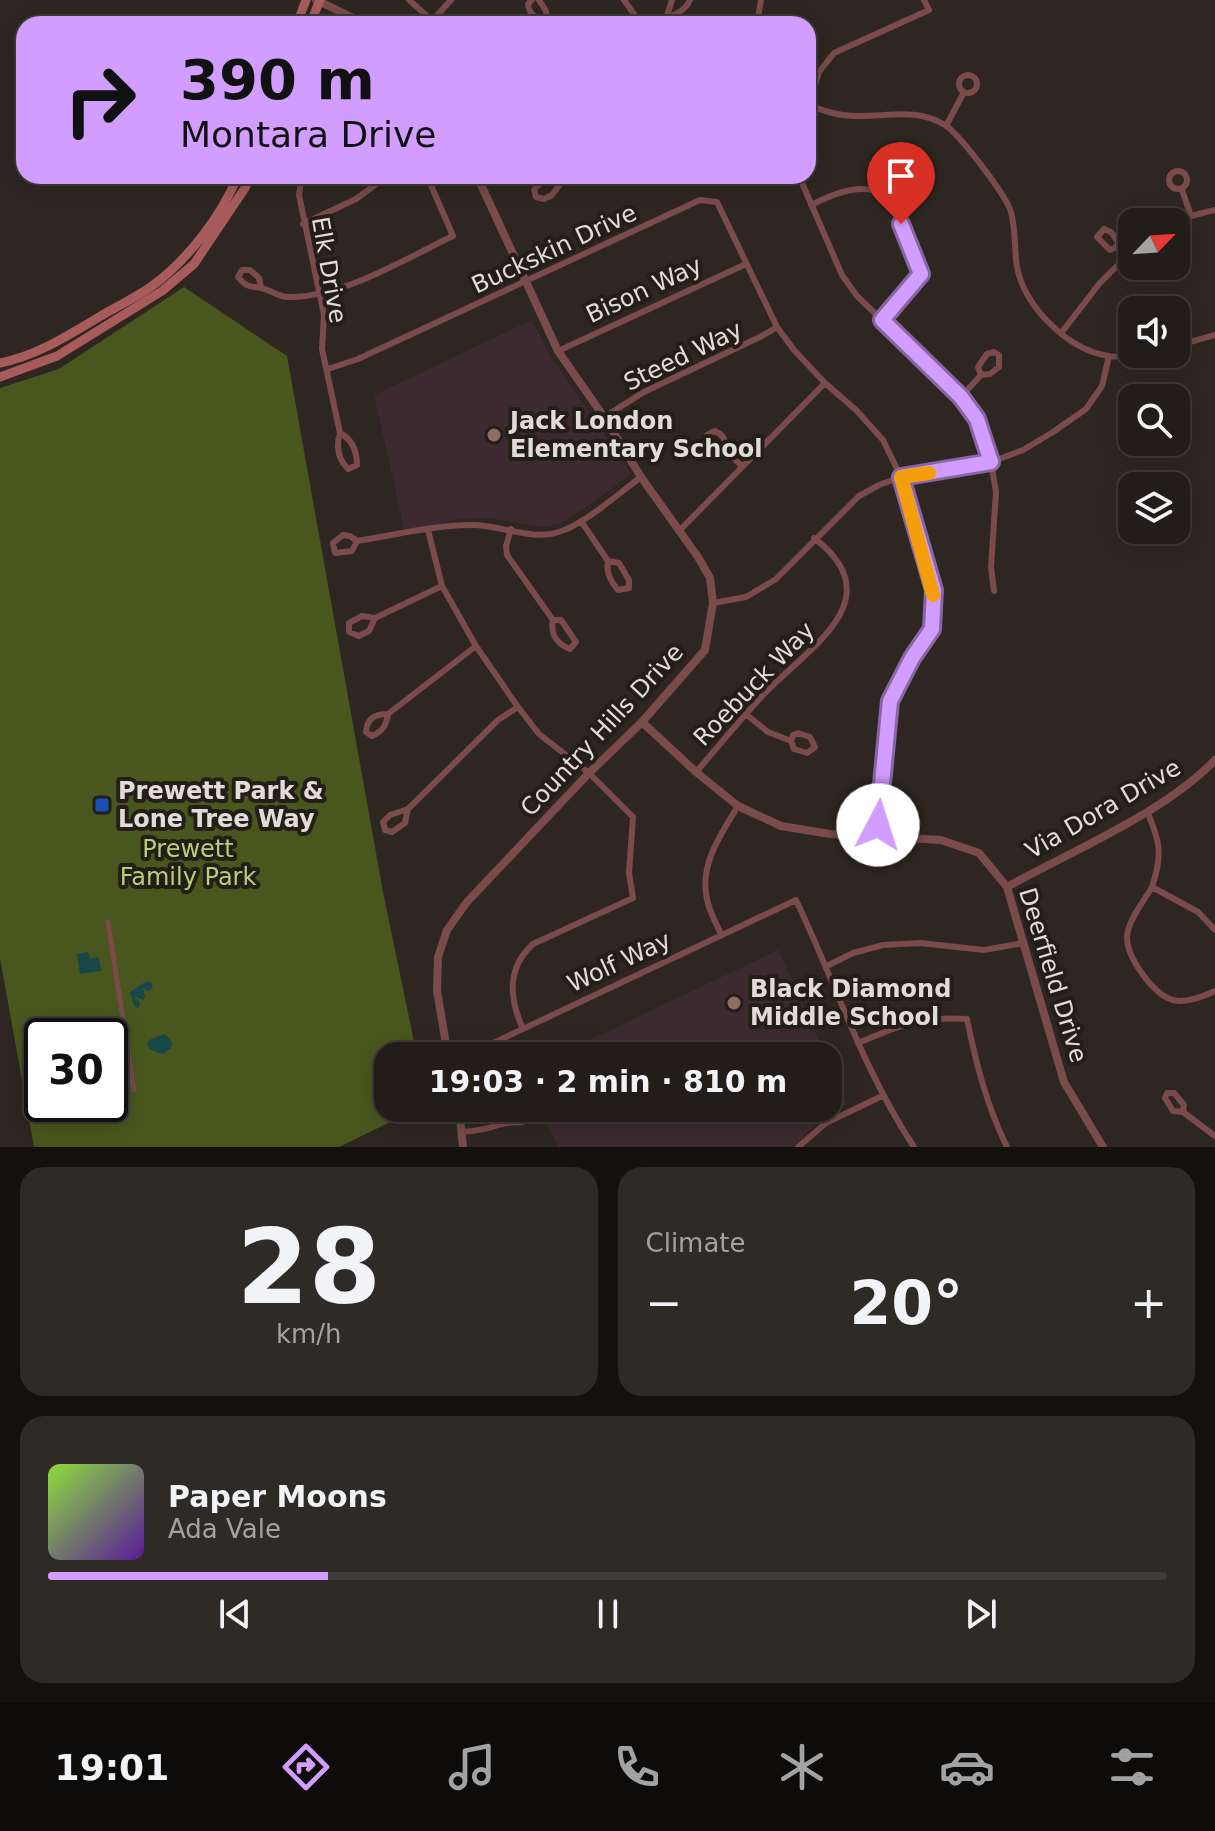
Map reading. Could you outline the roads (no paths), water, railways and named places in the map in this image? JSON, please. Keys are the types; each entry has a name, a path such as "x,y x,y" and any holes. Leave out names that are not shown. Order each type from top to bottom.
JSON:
{"main road":[{"path":"0,363 53,344 153,285 189,251 229,197 235,184"},
{"path":"0,377 57,356 162,291 194,264 247,184"}],"street":[{"path":"318,0 350,16"},
{"path":"409,0 427,16"},
{"path":"439,16 451,0"},
{"path":"667,16 672,0"},
{"path":"667,16 686,8 690,0"},
{"path":"816,82 819,72 834,53 929,10 924,0"},
{"path":"946,126 964,92"},
{"path":"816,109 844,115 922,115 946,126 963,143 1005,199 1010,211 1017,268 1026,294 1043,317 1078,345 1109,356 1118,356"},
{"name":"Elk Drive","path":"301,184 303,224 324,315 322,349 340,433"},
{"path":"303,224 356,199 376,184"},
{"path":"261,287 285,297 319,293 353,282 453,236 430,184"},
{"name":"Country Hills Drive","path":"446,1042 437,991 438,957 447,930 467,902 589,773 642,722 705,650 713,603 710,578 698,557 558,351 481,184"},
{"path":"802,184 842,275 857,296 961,397 977,419 991,462 996,492 991,567 994,591"},
{"path":"811,205 839,191 862,189 883,192 891,199 921,274 882,320"},
{"path":"1182,190 1191,216 1215,210"},
{"name":"Buckskin Drive","path":"328,369 358,359 700,200 717,202 777,327 794,350 883,440 901,477 934,590 932,629 912,658 890,701 878,835"},
{"name":"Bison Way","path":"558,351 746,264"},
{"path":"1062,332 1118,264"},
{"name":"Steed Way","path":"604,417 644,392 777,327"},
{"path":"1190,342 1215,335"},
{"path":"713,603 746,597 776,579 859,496 879,485 901,477 991,462 1023,450 1086,409 1102,386 1109,356"},
{"path":"961,397 981,375"},
{"path":"679,531 825,383"},
{"path":"340,433 349,438 353,445 357,465 353,468 348,469 338,453 340,433"},
{"path":"729,453 742,466"},
{"path":"357,541 478,525 548,534 559,532 581,521 641,477"},
{"path":"581,521 608,561 611,581 618,590 629,588 629,580 619,563 608,561"},
{"path":"511,529 507,555 553,620 551,628 554,637 570,649 576,642 574,636 561,620 553,620"},
{"path":"428,530 442,586 476,646 518,707 539,734 589,773 633,817 629,873 633,898 533,944 522,954 510,987 522,1027"},
{"name":"Roebuck Way","path":"696,772 764,694 830,633 843,609 848,586 840,566 829,549 814,538"},
{"path":"375,618 442,586"},
{"path":"388,714 476,646"},
{"path":"408,809 405,823 398,830 385,830 383,822 390,815 408,809 498,720 518,707"},
{"path":"747,715 768,732 791,741"},
{"name":"Deerfield Drive","path":"642,722 738,806 781,826 830,834 941,840 979,853 1007,887 1064,1082 1103,1147"},
{"name":"Via Dora Drive","path":"1007,887 1147,811 1197,779 1215,760"},
{"path":"721,934 707,898 707,867 718,840 738,806"},
{"path":"1147,811 1159,838 1160,863 1152,887 1129,926 1127,939 1133,961 1163,998 1173,1001 1202,997 1215,991"},
{"path":"1152,887 1198,912 1215,930"},
{"name":"Wolf Way","path":"493,1042 796,900 827,966"},
{"path":"108,922 134,1090"},
{"path":"914,1147 882,1096 827,966 853,953 883,945 920,943 984,950 1024,943"},
{"path":"858,1043 909,1022 936,1017 967,1019 978,1071 994,1120 1007,1147"},
{"path":"798,1147 826,1123 882,1096"},
{"path":"1183,1112 1215,1136"},
{"path":"461,1122 463,1147"},
{"path":"462,1132 491,1130 503,1124 523,1122"}],"water":[{"path":"88,952 90,959 99,957 101,971 80,974 77,954"},
{"path":"145,982 151,982 153,987 149,991 143,988 143,1000 134,996 140,1003 138,1009 130,992"},
{"path":"165,1034 172,1042 171,1048 162,1054 149,1049 149,1040"}],"place":[{"name":"Jack London Elementary School","path":"494,435"},
{"name":"Prewett Park & Lone Tree Way","path":"102,805"},
{"name":"Black Diamond Middle School","path":"734,1003"}],"park label":[{"name":"Prewett Family Park","path":"188,863"}]}
